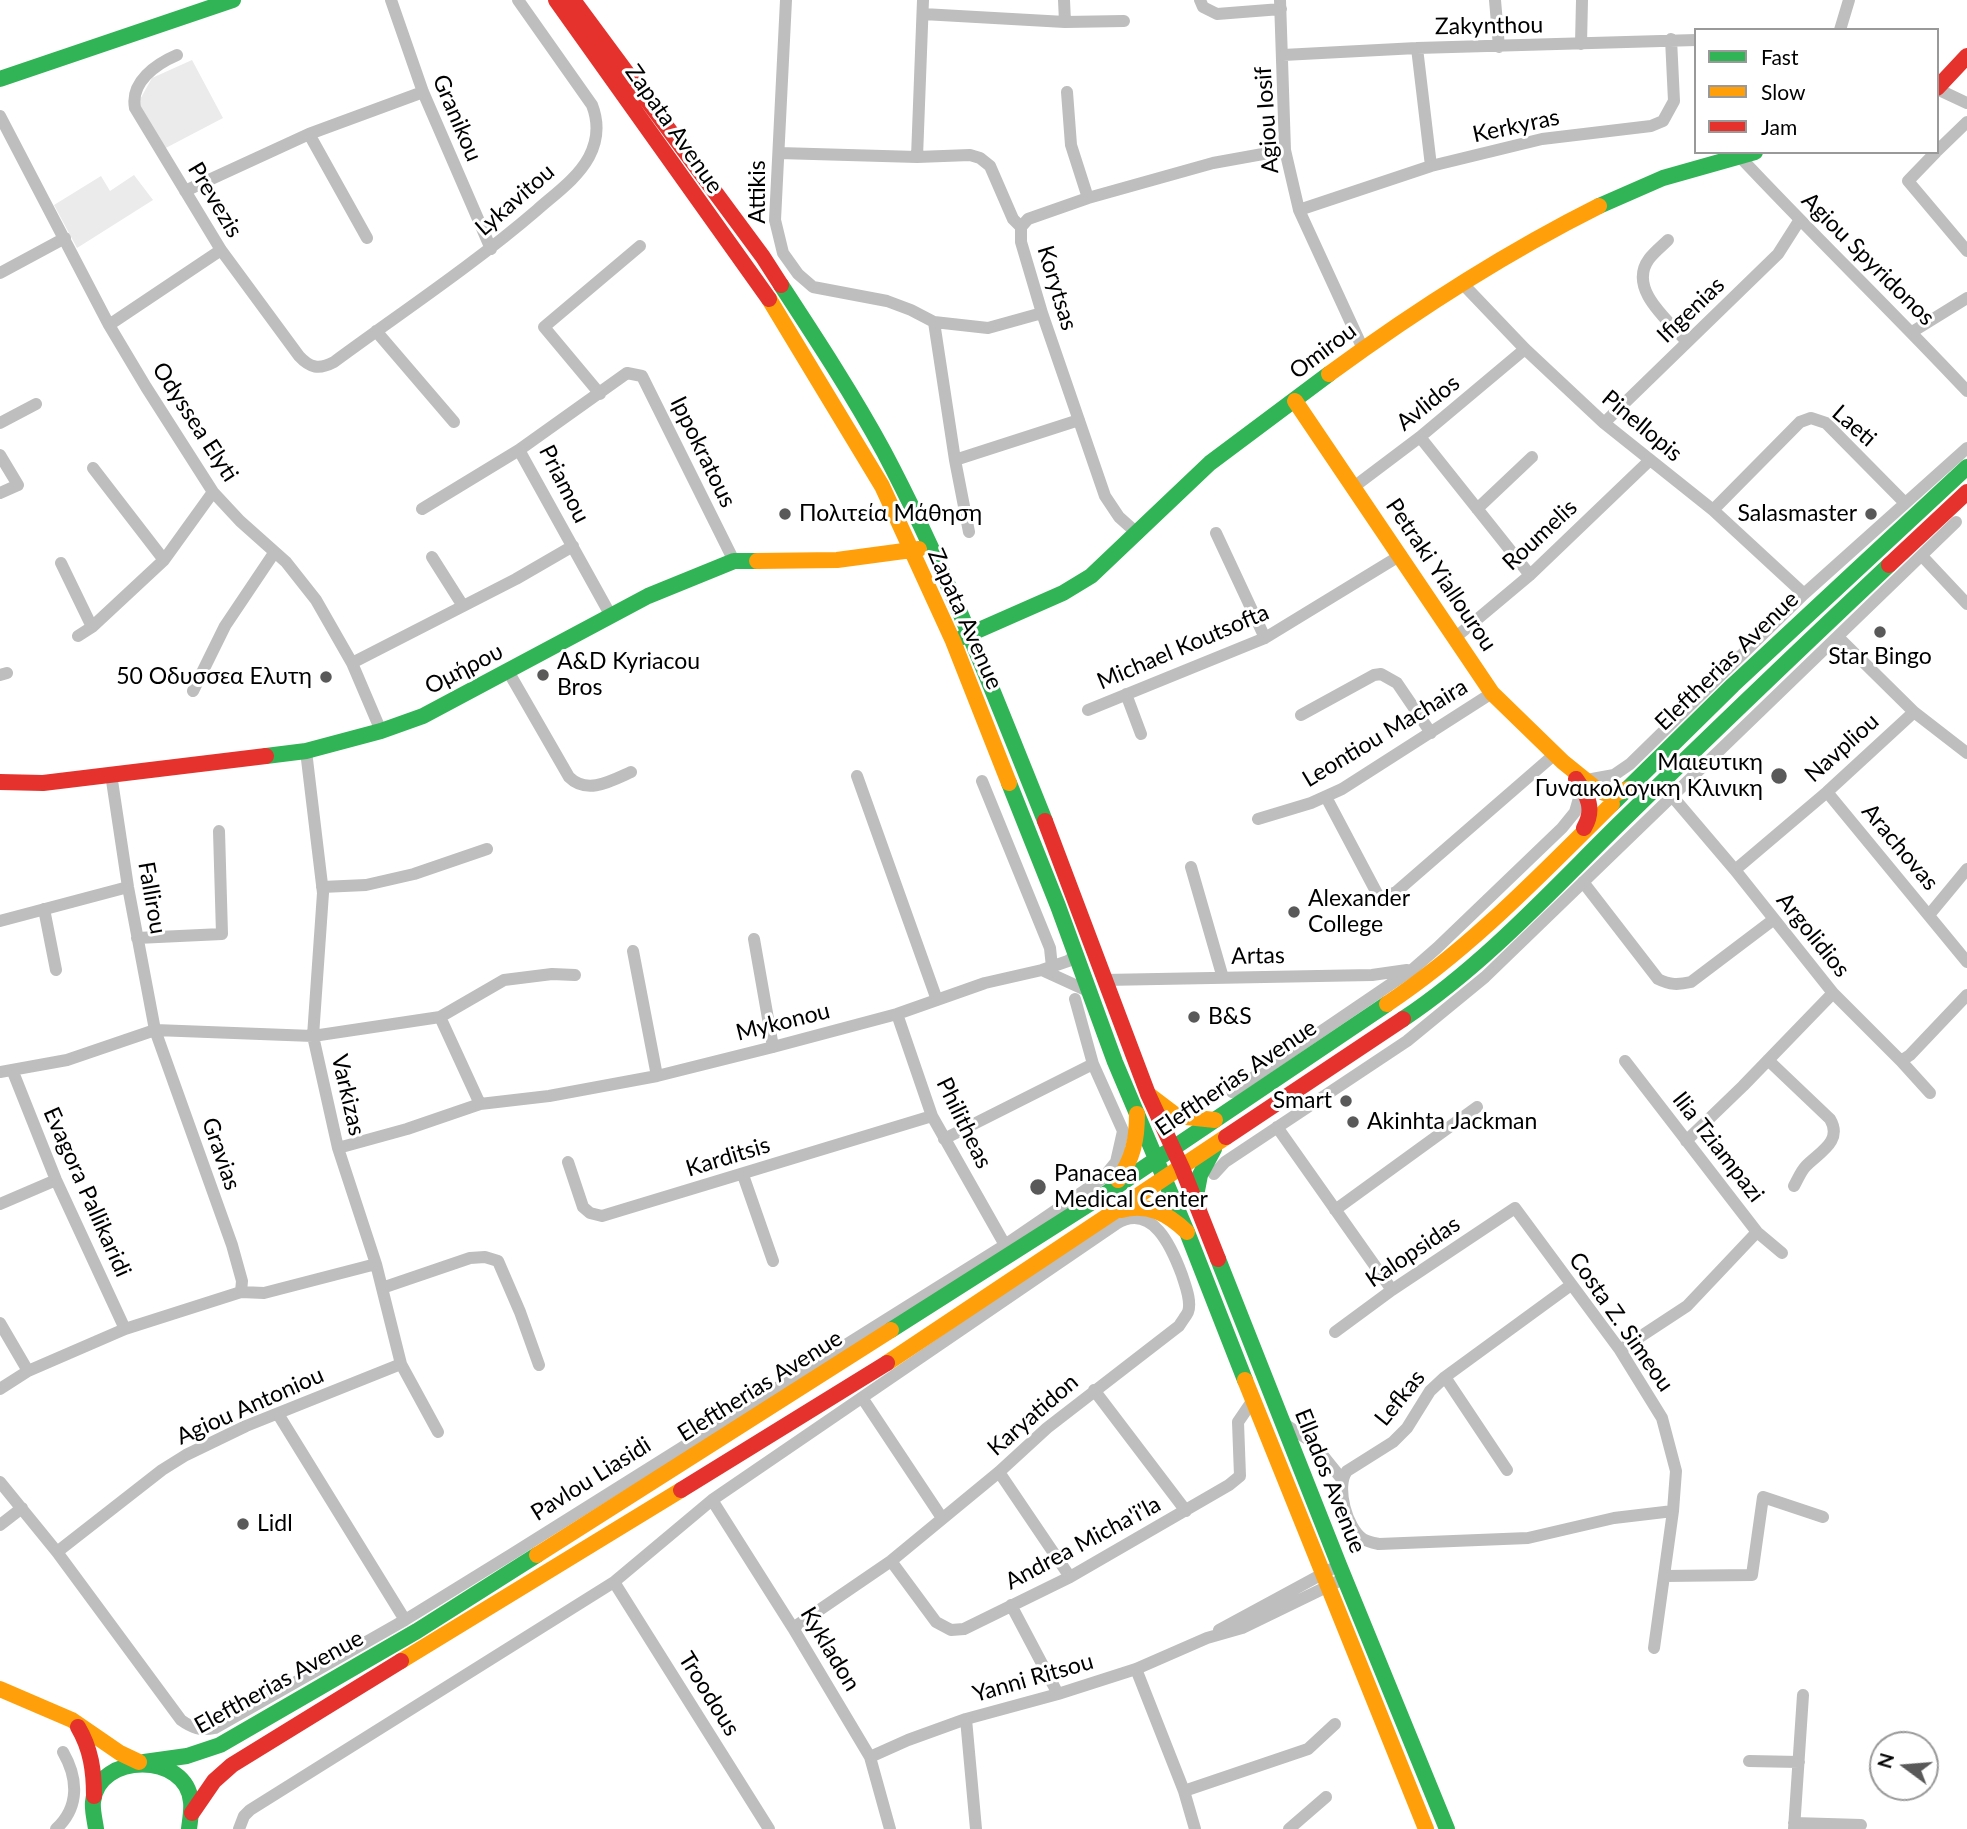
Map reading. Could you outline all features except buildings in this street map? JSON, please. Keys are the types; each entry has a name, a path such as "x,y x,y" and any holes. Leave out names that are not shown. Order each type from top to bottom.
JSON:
{"main road":[{"path":"0,79 233,0"},
{"name":"Zapata Avenue","path":"556,0 769,300 882,486 953,641 1053,894 1075,956 1081,995 1137,1114 1155,1160"},
{"name":"Zapata Avenue","path":"573,0 763,257 843,380 884,452 931,546 970,634 1071,885 1104,980 1171,1149"},
{"path":"1939,87 1967,56"},
{"name":"Omirou","path":"953,641 1074,587 1100,569 1201,471 1363,349 1461,282 1598,206 1663,178 1748,154"},
{"name":"Petraki Yiallourou","path":"1295,401 1492,693 1585,785 1591,816 1575,841"},
{"name":"Eleftherias Avenue","path":"80,1829 100,1785 111,1773 124,1765 187,1756 230,1739 417,1632 1108,1192 1419,983 1485,929 1733,685 1967,467"},
{"name":"Eleftherias Avenue","path":"190,1821 214,1781 232,1765 853,1385 1117,1218 1165,1179 1222,1139 1431,1000 1497,944 1756,690 1958,511 1967,492"},
{"name":"Ομήρου","path":"0,782 43,783 306,751 381,731 423,716 648,596 734,561 837,560 931,546"},
{"path":"1585,785 1609,794 1630,788"},
{"path":"1355,1052 1366,1069"},
{"path":"1148,1094 1177,1115 1214,1120"},
{"path":"1108,1192 1131,1162 1137,1136 1137,1114"},
{"path":"1195,1201 1200,1175 1210,1153 1222,1139"},
{"name":"Ellados Avenue","path":"1171,1149 1182,1168 1447,1829"},
{"name":"Ellados Avenue","path":"1155,1160 1187,1232 1324,1581 1426,1829"},
{"path":"1117,1218 1142,1206 1173,1217 1187,1232"},
{"path":"0,1689 72,1720 120,1753 141,1762 159,1765 179,1779 188,1792 190,1821"},
{"path":"72,1720 84,1736 91,1755 96,1829"}],"street":[{"name":"Granikou","path":"391,0 423,92 491,249"},
{"name":"Lykavitou","path":"311,367 319,368 334,362 491,249 576,175 593,150 597,130 596,116 588,97 518,0"},
{"name":"Attikis","path":"786,0 775,220 783,253 798,274 813,287 887,301 934,322 988,328 1042,313"},
{"path":"917,157 923,0"},
{"path":"1064,0 1065,22"},
{"path":"1200,0 1203,6 1217,14 1280,5"},
{"path":"1495,0 1499,47"},
{"path":"1581,44 1582,0"},
{"path":"1841,28 1849,0"},
{"name":"Agiou Iosif","path":"1280,5 1285,150 1299,210 1363,349"},
{"path":"923,14 1065,22 1125,21"},
{"name":"Kerkyras","path":"1299,210 1432,166 1551,137 1651,126 1663,121 1674,101 1671,39"},
{"name":"Zakynthou","path":"1283,55 1694,40"},
{"path":"1417,48 1432,166"},
{"name":"Prevezis","path":"177,55 162,62 137,88 134,102 142,122 221,250 299,356 311,367"},
{"path":"1939,90 1967,103"},
{"path":"186,191 309,134 423,92"},
{"path":"1067,92 1072,145 1088,198"},
{"name":"Odyssea Elyti","path":"0,116 109,325 146,387 214,492 286,562 316,600 352,663 381,731"},
{"path":"1939,150 1967,122"},
{"path":"309,134 367,238"},
{"name":"Korytsas","path":"1138,534 1119,517 1105,496 1042,313 1021,242 1021,227 1028,219 1088,198 1213,163 1285,150"},
{"path":"779,153 917,157 970,155 980,158 990,166 1013,219 1021,227"},
{"name":"Agiou Spyridonos","path":"1748,154 1800,221 1912,332 1967,391"},
{"path":"1935,154 1908,181 1967,251"},
{"name":"Ifigenias","path":"1604,423 1778,254 1800,221"},
{"path":"0,273 65,238"},
{"path":"1668,240 1649,258 1644,268 1643,286 1647,296 1687,342"},
{"path":"600,394 544,327 640,246"},
{"path":"109,325 221,250"},
{"name":"Pinellopis","path":"1461,282 1525,349 1604,423 1713,510 1804,594"},
{"path":"1912,332 1967,298"},
{"path":"934,322 955,460 970,532"},
{"path":"376,331 454,422"},
{"name":"Avlidos","path":"1354,486 1420,437 1525,349"},
{"name":"Ippokratous","path":"627,373 634,372 642,376 734,561"},
{"name":"Priamou","path":"611,616 519,450 627,373"},
{"path":"0,424 36,404"},
{"name":"Laeti","path":"1713,510 1800,422 1811,418 1826,423 1905,503"},
{"path":"955,460 1079,420"},
{"path":"1420,437 1530,575"},
{"path":"1232,1092 1413,969 1562,828 1575,812 1585,785 1614,775 1630,764 1804,594 1967,448"},
{"path":"422,509 519,450"},
{"path":"0,455 18,485 0,493"},
{"path":"1477,509 1532,457"},
{"name":"Roumelis","path":"1456,637 1530,575 1649,461"},
{"path":"93,468 164,560"},
{"path":"78,636 92,627 164,560 214,492"},
{"path":"1214,1174 1225,1162 1407,1041 1485,977 1839,638 1922,556 1958,511"},
{"path":"1216,533 1265,638"},
{"path":"352,663 573,546"},
{"path":"193,691 225,625 274,553"},
{"name":"Michael Koutsofta","path":"1088,710 1265,638 1401,555"},
{"path":"1922,556 1967,604"},
{"path":"432,557 463,606"},
{"path":"61,563 92,627"},
{"path":"1839,638 1913,712 1967,753"},
{"path":"508,671 575,783 601,785 631,772"},
{"path":"1301,715 1374,675 1381,674 1397,683 1431,733"},
{"name":"Leontiou Machaira","path":"1258,819 1326,797 1342,789 1492,693"},
{"path":"1126,694 1141,734"},
{"name":"Navpliou","path":"1735,870 1827,792 1913,712"},
{"name":"Varkizas","path":"306,751 322,887 313,1036 338,1148 376,1264 401,1364 438,1432"},
{"path":"1326,797 1380,899 1396,892 1559,758"},
{"name":"Fallirou","path":"111,774 128,887 155,1030"},
{"path":"857,776 937,1000"},
{"path":"982,781 1050,948 1047,968 1081,995"},
{"name":"Arachovas","path":"1827,792 1967,962"},
{"name":"Argolidios","path":"1672,796 1833,993 1930,1093"},
{"path":"137,938 222,934 219,831"},
{"path":"322,887 366,886 414,874 486,849"},
{"path":"1191,867 1223,978"},
{"path":"1929,915 1967,869"},
{"path":"1583,882 1658,979 1668,984 1691,982 1773,920"},
{"path":"0,921 128,887"},
{"path":"44,909 56,970"},
{"path":"754,939 773,1047"},
{"path":"633,951 657,1076"},
{"name":"Mykonou","path":"338,1148 407,1129 480,1104 549,1096 657,1076 773,1047 897,1014 985,983 1047,968 1075,956"},
{"name":"Artas","path":"1104,980 1372,975 1413,969"},
{"path":"6,1072 67,1060 155,1030 313,1036 440,1017 504,980 552,974 575,975"},
{"path":"1686,1141 1833,993"},
{"name":"Pavlou Liasidi","path":"0,1482 57,1552 181,1720 204,1730 215,1728 405,1620 623,1485 1005,1245 1102,1178 1115,1163 1122,1138 1122,1125 1093,1064 1081,995"},
{"path":"1901,1061 1910,1055 1967,995"},
{"name":"Philitheas","path":"897,1014 932,1116 1005,1245"},
{"path":"440,1017 480,1104"},
{"name":"Gravias","path":"155,1030 232,1245 242,1281 242,1293"},
{"path":"1769,1060 1834,1125 1829,1146 1804,1168 1794,1185"},
{"name":"Ilia Tziampazi","path":"1625,1061 1757,1232 1782,1252"},
{"path":"944,1139 1093,1064"},
{"name":"Evagora Pallikaridi","path":"6,1072 125,1329"},
{"path":"1335,1210 1477,1107"},
{"name":"Karditsis","path":"568,1162 583,1207 590,1213 601,1216 932,1116"},
{"path":"1277,1127 1392,1290"},
{"path":"743,1175 773,1261"},
{"path":"0,1205 56,1180"},
{"name":"Costa Z. Simeou","path":"1515,1208 1620,1350 1662,1419 1676,1471 1654,1648"},
{"name":"Kalopsidas","path":"1335,1332 1392,1290 1515,1208"},
{"path":"239,1829 244,1816 250,1810 614,1582 712,1500 863,1399 1117,1218"},
{"name":"Karyatidon","path":"793,1628 891,1562 999,1472 1047,1428 1179,1326 1189,1310 1186,1289 1173,1250 1165,1236 1149,1222 1117,1218"},
{"path":"1620,1350 1687,1306 1757,1232"},
{"path":"382,1288 470,1258 485,1257 498,1261 539,1365"},
{"path":"0,1389 28,1371 125,1329 242,1293 264,1293 376,1264"},
{"name":"Lefkas","path":"1342,1478 1347,1471 1393,1442 1407,1428 1430,1391 1445,1377 1571,1285"},
{"path":"0,1323 28,1371"},
{"name":"Agiou Antoniou","path":"57,1552 162,1470 217,1439 401,1364"},
{"path":"1445,1377 1507,1471"},
{"path":"1094,1390 1186,1511"},
{"path":"863,1399 942,1518"},
{"name":"Andrea Micha'i'la","path":"891,1562 936,1622 947,1629 964,1629 1070,1577 1229,1485 1240,1476 1238,1422 1253,1400"},
{"path":"278,1414 405,1620"},
{"path":"1283,1423 1312,1441 1342,1478 1344,1503 1356,1533 1366,1541 1379,1544 1528,1538 1614,1518 1673,1511"},
{"path":"999,1472 1070,1577"},
{"path":"623,1485 642,1488"},
{"path":"1665,1576 1752,1576 1763,1497 1823,1517"},
{"name":"Kykladon","path":"712,1500 870,1757 890,1829"},
{"path":"0,1525 22,1508"},
{"path":"571,1533 578,1512"},
{"name":"Yanni Ritsou","path":"870,1757 966,1719 1136,1669 1207,1638 1242,1628 1342,1572"},
{"name":"Troodous","path":"614,1582 769,1829"},
{"path":"1012,1605 1058,1694"},
{"path":"1136,1669 1184,1791 1195,1829"},
{"path":"1803,1695 1794,1826 1861,1825"},
{"path":"966,1719 976,1829"},
{"path":"1184,1791 1308,1749 1335,1724"},
{"path":"56,1829 71,1810 76,1786 72,1768 63,1752"},
{"path":"1749,1761 1798,1762"},
{"path":"1289,1829 1326,1797"}],"shaded area":[{"path":"192,60 223,118 160,151 138,103 152,78"},
{"path":"134,175 153,200 77,248 54,205 101,176 110,191"}],"traffic: fast":[{"path":"0,79 233,0"},
{"path":"1599,206 1663,178 1748,154"},
{"path":"781,285 860,410 907,497 969,635 1045,821"},
{"path":"963,637 1063,593 1091,576 1210,463 1329,374"},
{"path":"1612,804 1733,685 1967,467"},
{"path":"266,756 306,751 381,731 423,716 648,596 734,561 757,561"},
{"path":"1403,1019 1461,975 1516,926 1889,565"},
{"path":"1009,783 1058,906 1115,1062 1187,1232 1245,1380"},
{"path":"891,1330 1108,1192 1387,1004"},
{"path":"1195,1201 1200,1175 1214,1149"},
{"path":"1218,1259 1447,1829"},
{"path":"144,1762 187,1756 220,1745 417,1631 537,1555"},
{"path":"96,1829 93,1802 98,1786 110,1774 125,1767 142,1765 160,1767 175,1774 186,1786 191,1802 189,1829"}],"traffic: slow":[{"path":"1329,374 1460,284 1599,206"},
{"path":"769,299 882,486 953,641 1009,783"},
{"path":"1295,401 1492,693 1563,762 1594,787 1604,793 1615,794 1628,789"},
{"path":"757,561 837,560 919,549"},
{"path":"1387,1004 1476,935 1612,804"},
{"path":"1148,1094 1177,1116 1215,1120"},
{"path":"1118,1180 1133,1148 1137,1114"},
{"path":"887,1363 1226,1137"},
{"path":"1121,1210 1140,1208 1157,1211 1187,1232"},
{"path":"537,1555 891,1330"},
{"path":"1245,1380 1426,1829"},
{"path":"401,1661 681,1490"},
{"path":"0,1689 72,1720 120,1753 139,1762"}],"traffic: jam":[{"path":"556,0 769,299"},
{"path":"573,0 781,285"},
{"path":"1939,86 1967,56"},
{"path":"1889,565 1967,492"},
{"path":"0,782 43,783 266,756"},
{"path":"1576,779 1589,803 1589,815 1584,828"},
{"path":"1045,821 1148,1094 1182,1168 1218,1259"},
{"path":"1226,1137 1403,1019"},
{"path":"681,1490 887,1363"},
{"path":"192,1813 214,1781 232,1765 401,1661"},
{"path":"78,1727 91,1760 94,1796"}],"place":[{"name":"Πολιτεία Μάθηση","path":"785,514"},
{"name":"Salasmaster","path":"1871,514"},
{"name":"Star Bingo","path":"1880,632"},
{"name":"A&D Kyriacou Bros","path":"543,675"},
{"name":"50 Οδυσσεα Ελυτη","path":"326,677"},
{"name":"Μαιευτικη Γυναικολογικη Κλινικη","path":"1779,776"},
{"name":"Alexander College","path":"1294,912"},
{"name":"B&S","path":"1194,1017"},
{"name":"Smart","path":"1346,1101"},
{"name":"Αkinhta Jackman","path":"1353,1122"},
{"name":"Panacea Medical Center","path":"1038,1187"},
{"name":"Lidl","path":"243,1524"}]}
